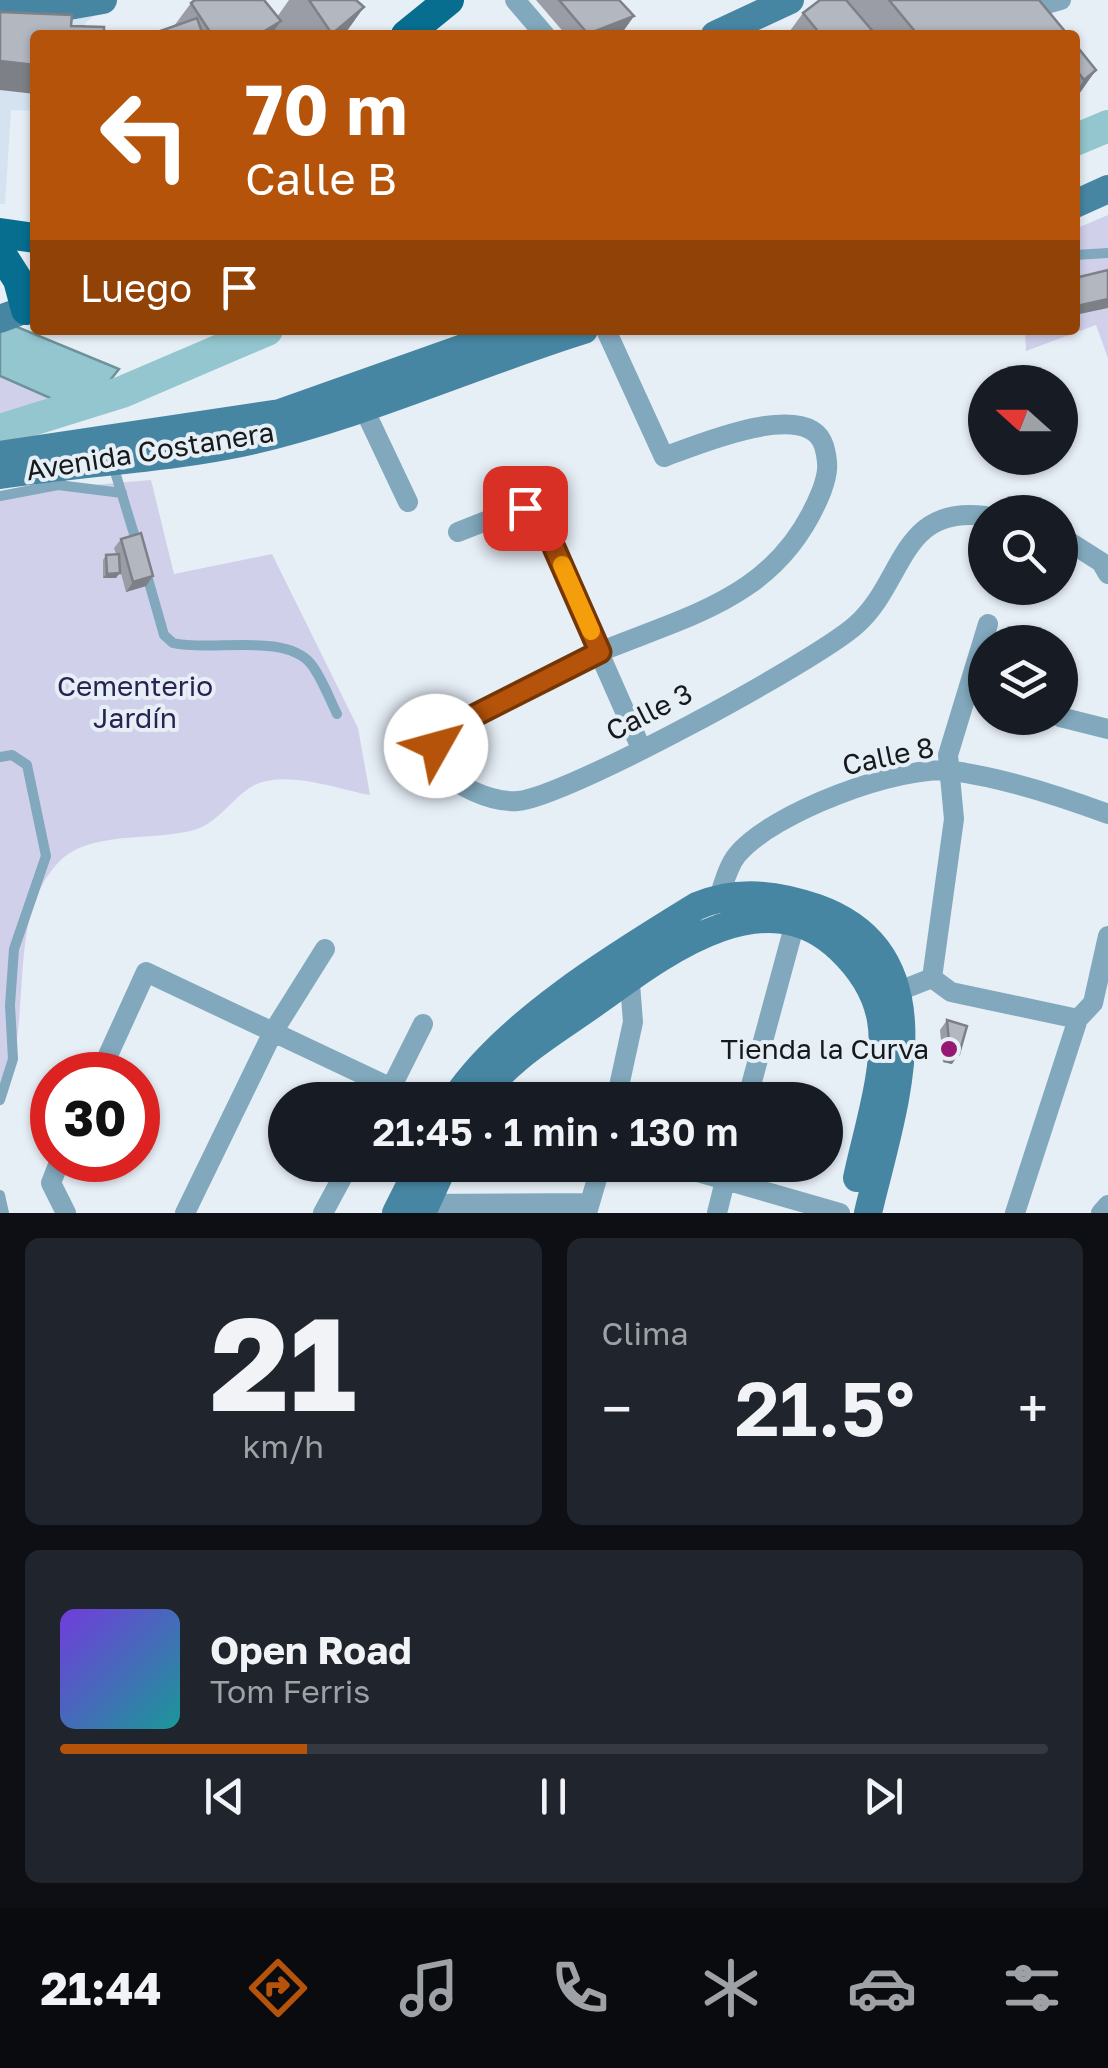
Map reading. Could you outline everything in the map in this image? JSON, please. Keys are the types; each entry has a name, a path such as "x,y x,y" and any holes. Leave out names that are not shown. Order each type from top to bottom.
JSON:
{"main road":[{"path":"412,30 449,0"},
{"path":"725,30 790,0"},
{"path":"0,11 46,10 98,2"},
{"path":"1080,202 1108,188"},
{"path":"1080,219 1108,208"},
{"path":"0,233 30,237"},
{"path":"0,252 18,280 20,312"},
{"name":"Avenida Costanera","path":"0,454 280,413 500,335"},
{"name":"Avenida Costanera","path":"0,474 64,474 112,462 247,442 364,409 477,364 568,335"},
{"path":"494,1082 697,906 720,896 754,894 793,899 828,912 860,931 899,991 902,1063 868,1213"},
{"path":"468,1082 490,1052 627,966 743,919 795,922 834,942 859,967 882,1022 881,1058 851,1213"},
{"path":"412,1209 417,1182"},
{"path":"412,1209 432,1182"}],"street":[{"path":"516,0 541,30"},
{"path":"1040,6 1062,0"},
{"path":"600,652 728,601 767,573 813,513 829,470 820,435 808,426 789,424 725,434 664,457 644,422 608,335"},
{"path":"364,409 408,502"},
{"path":"458,532 525,508 541,518 641,748"},
{"name":"Calle 3","path":"600,652 448,729 436,746 436,766 446,776 497,800 537,798 641,748 837,640 872,605 911,543 927,526 941,518 968,517"},
{"path":"1078,548 1100,562 1108,574"},
{"path":"932,978 954,819 952,735 968,705"},
{"path":"1078,721 1108,729"},
{"name":"Calle 8","path":"720,896 736,856 745,847 815,804 892,778 950,770 1108,814"},
{"path":"752,1082 795,922"},
{"path":"1015,1213 1078,1019 1093,1003 1108,936"},
{"path":"185,1213 273,1032 325,949"},
{"path":"620,1082 632,1022 627,966"},
{"path":"109,1052 146,972 273,1032 366,1082"},
{"path":"899,991 932,978"},
{"path":"932,978 951,992 1078,1019"},
{"path":"394,1082 422,1024"},
{"path":"51,1182 66,1213"},
{"path":"323,1213 340,1182"},
{"path":"412,1209 589,1208 596,1182"},
{"path":"717,1213 725,1182"},
{"path":"755,1182 840,1213"},
{"path":"1101,1213 1108,1204"}],"lane":[{"path":"1080,255 1108,253"},
{"path":"112,462 164,634 173,643 190,647 282,648 300,654 312,665 336,714"},
{"path":"0,496 64,474 122,493"},
{"path":"0,757 12,755 27,765 46,856 14,949 10,1005 13,1059 0,1099"},
{"path":"0,1195 4,1213"}],"shaded area":[{"path":"0,0 98,13 85,23 86,30 30,30 30,111 11,110 5,204 0,204"},
{"path":"0,320 119,369 84,413 0,376"}],"green space":[{"path":"1108,215 1108,358 1096,325 1080,331 1080,227"},
{"path":"1025,335 1069,335 1026,351"},
{"path":"0,376 84,413 0,434"},
{"name":"Cementerio Jardín","path":"151,480 174,574 272,554 358,728 370,795 278,779 251,787 197,829 94,843 64,857 44,881 32,909 17,1035 0,1093 0,493"}],"building":[{"path":"264,0 281,21 266,30 209,30 191,3"},
{"path":"309,0 356,0 364,7 337,30 329,30"},
{"path":"559,0 619,0 634,16 598,30 585,30"},
{"path":"820,0 846,0 872,30 817,30 803,13"},
{"path":"889,0 1039,0 1064,30 914,30"},
{"path":"0,12 72,15 71,26 104,27 30,30 30,64 0,61"},
{"path":"197,18 201,30 163,30"},
{"path":"1080,50 1096,70 1084,80 1080,75"},
{"path":"1108,270 1108,299 1080,305 1080,277"},
{"path":"141,533 153,576 133,582 121,539"},
{"path":"119,554 120,573 107,574 106,555"},
{"path":"947,1020 967,1026 959,1054 950,1052"}],"waterway":[{"path":"1080,138 1108,126"},
{"path":"0,430 122,392 255,335"}],"slow traffic":[{"path":"562,565 591,631"}],"place":[{"name":"Tienda la Curva","path":"949,1049"}],"route":[{"path":"436,746 448,729 600,652 541,518 525,508"}]}
